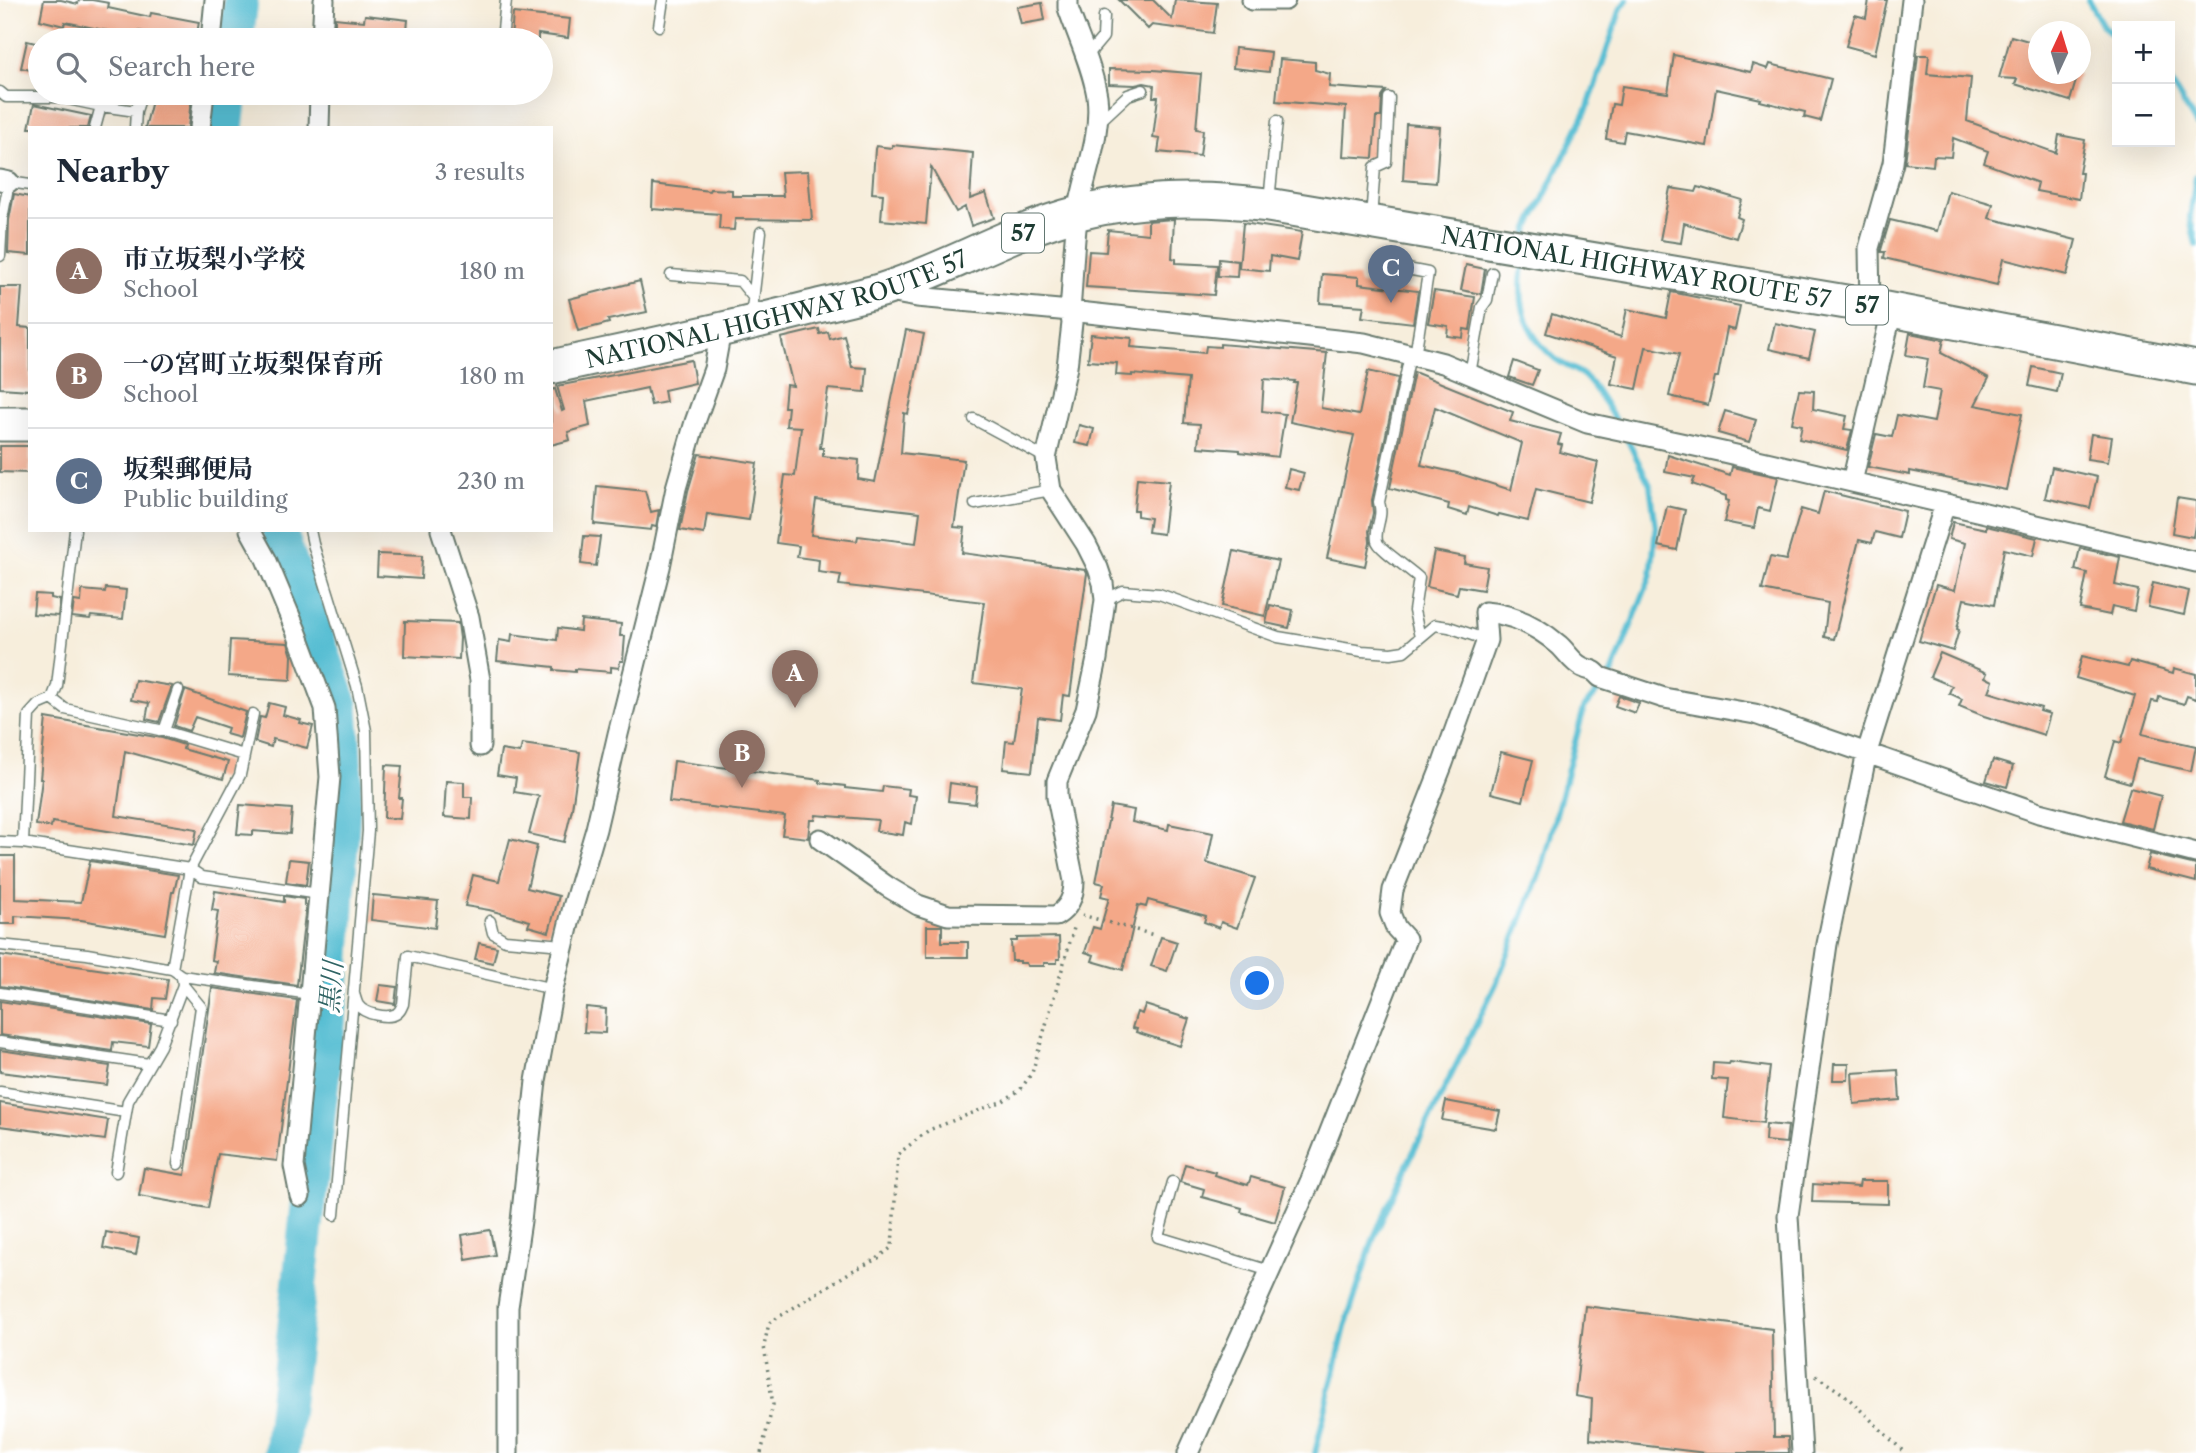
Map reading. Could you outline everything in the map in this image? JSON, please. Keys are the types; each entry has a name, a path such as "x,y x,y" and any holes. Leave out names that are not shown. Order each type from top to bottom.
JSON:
{"highway":[{"name":"NATIONAL HIGHWAY ROUTE 57","path":"553,366 741,317 880,290 1078,213 1159,200 1227,200 1371,222 1512,256 1881,308 2196,368"},
{"path":"0,424 28,424"}],"street":[{"path":"212,28 215,0"},
{"path":"323,28 324,0"},
{"path":"820,839 918,905 948,915 1056,916 1065,910 1074,891 1056,797 1057,781 1086,710 1097,659 1104,600 1103,583 1098,568 1086,544 1051,490 1046,458 1067,367 1078,213 1096,125 1097,95 1087,57 1068,8 1068,0"},
{"path":"1252,0 1282,0"},
{"path":"1852,482 1881,308 1868,248 1893,163 1912,0"},
{"path":"200,126 203,105"},
{"path":"319,126 320,105"},
{"path":"880,290 917,297 1364,344 1443,363 1587,423 2196,562"},
{"path":"508,1453 508,1307 521,1221 536,1081 552,989 596,830 660,567 676,488 714,369 741,317"},
{"path":"1802,1453 1788,1216 1827,944 1867,752 1945,504"},
{"path":"251,532 271,571 325,708 330,777 294,1166 300,1196"},
{"path":"442,532 469,617 480,680 480,746"},
{"path":"1188,1453 1310,1182 1406,939 1396,928 1390,914 1393,890 1444,763 1487,640 1485,612 1501,613 1538,629 1581,667 1593,670 1600,677 1664,698 1755,714 2039,814 2196,853"}],"lane":[{"path":"503,28 506,0"},
{"path":"659,26 663,0"},
{"path":"1087,57 1103,37 1104,16"},
{"path":"1096,125 1128,95 1143,90"},
{"path":"0,92 6,97 28,96"},
{"path":"1371,222 1376,167 1386,162 1389,98"},
{"path":"97,105 136,111"},
{"path":"135,126 138,105"},
{"path":"96,126 101,106"},
{"path":"1268,205 1277,121"},
{"path":"0,256 4,181 28,186"},
{"path":"741,317 761,232"},
{"path":"1470,374 1482,307 1512,256"},
{"path":"1381,264 1428,273 1413,356 1379,502 1382,512 1377,541 1419,578 1413,611 1420,637"},
{"path":"671,275 740,281 741,317"},
{"path":"974,419 1046,458"},
{"path":"975,504 1051,490"},
{"path":"23,843 29,715 37,705 52,699 57,685 75,532"},
{"path":"311,532 356,686 366,731 368,772 368,831 334,1215"},
{"path":"1104,600 1123,591 1159,594 1278,637 1362,651 1404,651 1435,625 1487,640"},
{"path":"164,730 178,690"},
{"path":"52,699 65,709 164,730 244,755"},
{"path":"172,969 190,869 240,775 253,714"},
{"path":"0,842 23,843 190,869 202,877 319,894"},
{"path":"490,921 493,933 505,940 564,945"},
{"path":"0,945 87,954 172,969 183,981 201,1007 178,1164"},
{"path":"352,989 357,1004 363,1010 373,1014 395,1014 403,1004 408,956 552,989"},
{"path":"183,981 310,994"},
{"path":"116,1172 128,1101 171,1020 183,981"},
{"path":"0,993 171,1020"},
{"path":"0,1042 149,1064"},
{"path":"0,1092 126,1112"},
{"path":"1173,1182 1158,1237 1270,1271"}],"path":[{"path":"1065,910 1154,935"},
{"path":"761,1453 773,1405 764,1346 769,1324 852,1271 877,1259 892,1247 898,1154 929,1130 1003,1101 1020,1090 1032,1073 1076,923 1065,910"},
{"path":"1797,1363 1845,1395 1905,1453"}],"building":[{"path":"44,0 78,4 79,0 92,0 109,3 108,8 150,17 151,13 199,22 198,28 94,28 65,22 64,26 40,20"},
{"path":"1119,0 1153,0 1172,19 1175,0 1217,3 1213,33 1152,25 1148,29"},
{"path":"1869,0 1887,0 1875,54 1846,46 1855,15 1866,18"},
{"path":"1042,3 1045,20 1021,24 1017,7"},
{"path":"513,13 570,19 568,38 553,36 553,28 512,28"},
{"path":"365,15 408,20 407,28 335,28 335,18 364,21"},
{"path":"2011,36 2028,41 2028,84 2075,84 2070,101 2015,84 2017,79 1999,78"},
{"path":"27,41 28,41 28,69 21,68"},
{"path":"1235,48 1271,52 1269,72 1233,68"},
{"path":"1674,55 1751,72 1753,64 1768,69 1770,64 1831,79 1820,121 1804,117 1805,112 1716,89 1707,146 1625,131 1623,142 1606,139 1612,104 1619,105 1622,86 1668,93"},
{"path":"1918,55 1929,55 1927,74 1971,78 1967,121 2056,153 2059,135 2085,140 2079,173 2082,173 2079,199 2036,191 2038,183 1984,163 1988,151 1953,138 1951,157 1934,156 1933,166 1905,163"},
{"path":"1280,59 1315,62 1315,70 1330,74 1329,87 1386,91 1382,97 1381,117 1376,117 1373,158 1343,156 1346,107 1276,101"},
{"path":"1109,69 1201,74 1196,129 1203,130 1200,156 1158,152 1160,139 1153,138 1158,97 1153,97 1154,85 1109,84"},
{"path":"34,105 91,116 88,126 29,126"},
{"path":"151,105 190,105 188,126 146,126"},
{"path":"1406,124 1440,127 1436,183 1403,180"},
{"path":"892,145 973,153 970,199 986,193 994,218 971,226 965,207 956,212 931,167 926,224 881,220 883,194 872,193 875,149 876,146 892,148"},
{"path":"808,171 812,220 735,219 734,230 719,229 720,214 652,209 653,184 709,191 732,190 732,196 783,196 781,172"},
{"path":"1698,187 1742,200 1737,217 1742,219 1736,238 1684,223 1681,243 1660,240 1670,188 1696,192"},
{"path":"1948,191 1993,204 1989,218 2076,240 2067,275 2003,259 1997,285 1884,258 1885,252 1881,250 1890,220 1937,231"},
{"path":"14,194 28,197 28,255 8,253 9,220"},
{"path":"1174,219 1172,258 1176,259 1176,263 1217,265 1214,295 1086,287 1089,251 1106,252 1108,230 1148,234 1148,221"},
{"path":"1243,223 1302,232 1297,261 1270,256 1269,271 1239,268"},
{"path":"1219,259 1238,261 1237,277 1218,276"},
{"path":"1466,265 1485,269 1481,294 1461,290"},
{"path":"1322,274 1359,277 1359,284 1418,291 1413,323 1362,317 1364,306 1320,303"},
{"path":"640,281 647,312 608,320 609,323 578,331 569,299"},
{"path":"0,287 22,287 19,327 28,328 28,390 0,388"},
{"path":"1434,291 1475,297 1470,330 1464,329 1463,338 1447,336 1448,326 1428,323"},
{"path":"1671,292 1740,306 1735,330 1727,328 1718,377 1715,377 1708,405 1669,396 1679,354 1646,347 1637,389 1611,384 1617,356 1546,333 1552,314 1621,337 1627,309 1666,318"},
{"path":"1775,323 1815,332 1809,358 1769,349"},
{"path":"819,329 820,334 828,332 830,339 844,335 852,367 867,368 865,392 828,389 820,448 823,448 823,456 859,460 858,479 875,482 906,330 924,334 908,414 904,413 901,453 964,460 954,527 965,528 962,553 1085,570 1087,573 1070,696 1063,695 1060,720 1038,717 1032,772 1003,769 1006,741 1014,742 1022,689 973,683 984,602 839,585 841,575 818,572 819,560 797,557 799,546 776,543 785,475 795,476 801,427 786,426 786,385 793,386 781,338","holes":["816,500 920,512 916,543 858,536 857,541 811,535"]},
{"path":"1910,333 1944,340 1941,353 1989,378 1975,405 2022,414 2006,490 1910,471 1910,475 1868,467 1876,434 1892,437 1897,415 1934,422 1940,391 1923,388 1928,359 1906,355"},
{"path":"1091,334 1132,338 1131,347 1205,353 1206,346 1220,347 1220,344 1327,353 1321,408 1359,415 1368,371 1398,378 1372,500 1370,542 1365,566 1327,558 1354,435 1290,422 1297,383 1294,383 1295,381 1264,379 1262,411 1285,414 1278,457 1240,450 1198,447 1200,424 1184,423 1188,379 1116,375 1117,363 1088,361"},
{"path":"691,360 695,383 664,390 666,402 651,405 647,388 586,401 590,426 568,432 570,440 553,444 553,390 562,411 564,410 557,386"},
{"path":"1514,361 1538,370 1532,385 1509,377"},
{"path":"2033,367 2061,373 2057,392 2029,386"},
{"path":"1414,372 1513,412 1510,421 1561,434 1558,444 1562,445 1560,452 1598,462 1589,502 1536,489 1528,521 1469,507 1467,515 1448,509 1449,504 1390,488","holes":["1435,407 1522,443 1511,490 1421,465"]},
{"path":"1799,390 1814,391 1813,409 1847,416 1844,429 1852,430 1847,450 1799,439 1802,425 1792,423"},
{"path":"1725,411 1756,420 1749,442 1718,433"},
{"path":"1079,425 1094,429 1090,446 1075,443"},
{"path":"2091,434 2112,437 2108,462 2087,459"},
{"path":"0,446 28,446 28,473 0,472"},
{"path":"699,454 757,463 749,520 707,514 704,534 680,530"},
{"path":"1668,455 1730,475 1732,467 1778,477 1770,511 1758,508 1754,528 1724,522 1729,501 1726,496 1692,484 1695,478 1665,472"},
{"path":"2052,467 2097,477 2090,508 2045,498"},
{"path":"1289,469 1304,473 1299,490 1285,487"},
{"path":"1137,478 1169,481 1163,534 1148,532 1150,518 1137,516 1137,510 1134,510"},
{"path":"597,486 645,491 651,512 659,510 656,527 652,526 651,530 594,524"},
{"path":"1824,491 1905,511 1899,538 1875,532 1872,543 1859,540 1834,639 1824,637 1828,603 1762,590 1770,557 1786,560 1801,509 1818,514"},
{"path":"2177,498 2196,501 2193,537 2172,533"},
{"path":"1667,506 1685,510 1677,550 1658,546"},
{"path":"1953,522 1986,529 1986,526 2037,538 2033,556 2004,549 1994,605 1964,599 1953,651 1919,641 1936,585 1955,590 1965,543 1949,539"},
{"path":"584,536 600,537 596,566 581,564"},
{"path":"2080,548 2120,557 2115,585 2138,590 2134,611 2112,606 2110,615 2080,609 2087,573 2075,570"},
{"path":"1234,551 1278,561 1265,616 1222,606"},
{"path":"1434,551 1465,557 1464,563 1487,567 1483,590 1459,586 1457,594 1427,587"},
{"path":"378,554 422,556 421,579 377,576"},
{"path":"2153,583 2189,591 2184,615 2148,607"},
{"path":"106,588 126,590 123,619 72,617 74,601 81,602 82,590 105,592"},
{"path":"35,594 51,595 51,598 60,600 58,616 33,614"},
{"path":"1270,605 1293,610 1289,628 1266,623"},
{"path":"581,620 621,624 620,636 625,636 623,661 620,661 619,668 611,667 611,672 575,669 575,672 497,661 499,640 511,642 512,634 557,640 558,628 580,631"},
{"path":"405,621 458,623 459,659 404,656"},
{"path":"230,640 288,643 292,656 291,680 228,676"},
{"path":"1940,653 1987,673 1985,677 1993,681 1989,692 2041,708 2040,711 2050,714 2044,735 1959,706 1962,699 1949,693 1952,686 1930,677"},
{"path":"2082,656 2128,667 2130,661 2173,673 2174,668 2196,674 2196,699 2187,696 2184,704 2159,697 2158,702 2152,701 2142,734 2196,746 2191,771 2137,759 2130,783 2105,776 2115,741 2121,743 2135,696 2076,678"},
{"path":"135,680 172,686 159,722 146,719 149,703 131,700"},
{"path":"185,690 246,712 240,738 226,734 228,728 195,717 189,731 174,726"},
{"path":"1619,696 1639,703 1635,713 1615,706"},
{"path":"269,703 285,707 283,715 313,726 307,748 273,739 271,747 255,742 260,717 265,718"},
{"path":"46,718 162,738 184,745 183,749 228,762 223,779 125,751 116,816 197,829 194,845 52,822 51,827 36,825"},
{"path":"522,744 580,752 572,809 564,842 529,834 539,796 514,792 516,778 497,775 501,750 520,753"},
{"path":"1501,752 1533,760 1523,801 1491,793"},
{"path":"1993,760 2013,766 2007,787 1986,781"},
{"path":"674,761 820,780 820,783 845,788 882,792 883,786 909,789 908,795 916,796 912,824 905,822 903,835 876,831 878,820 816,815 815,820 810,820 808,838 782,835 785,816 669,802"},
{"path":"386,765 402,766 400,819 384,818"},
{"path":"446,781 464,782 464,797 472,797 471,819 444,817"},
{"path":"950,783 977,787 975,804 948,801"},
{"path":"2130,788 2161,796 2153,829 2120,821"},
{"path":"240,805 292,809 290,834 253,831 253,835 237,834"},
{"path":"1111,806 1134,810 1132,822 1168,830 1169,824 1213,833 1207,863 1255,878 1237,928 1221,922 1219,928 1204,922 1206,916 1148,900 1146,907 1138,905 1123,970 1092,961 1094,955 1085,952 1093,927 1100,929 1109,898 1101,896 1104,884 1096,882"},
{"path":"510,839 537,846 527,888 559,896 549,932 528,926 530,921 465,906 473,875 499,881"},
{"path":"2150,854 2196,865 2196,882 2146,869"},
{"path":"0,856 15,856 15,899 81,902 90,861 178,875 172,892 165,934 81,920 15,916 15,924 0,924"},
{"path":"289,859 309,861 306,885 286,882"},
{"path":"215,891 284,902 284,896 304,899 306,905 297,985 214,973 216,961 211,960 218,911 212,910"},
{"path":"373,895 438,901 435,928 371,920"},
{"path":"927,926 942,926 942,942 968,942 968,957 927,957"},
{"path":"1059,937 1060,959 1057,959 1057,963 1027,966 1020,961 1012,961 1011,941 1017,941 1017,938"},
{"path":"1161,937 1177,942 1167,971 1151,966"},
{"path":"479,943 497,947 493,963 475,959"},
{"path":"0,955 168,979 165,999 154,998 153,1010 0,986"},
{"path":"380,985 397,987 395,1004 377,1001"},
{"path":"212,988 297,1000 277,1161 218,1154 208,1208 139,1196 144,1168 185,1175"},
{"path":"0,1001 151,1024 148,1046 113,1042 112,1051 0,1035"},
{"path":"1145,1005 1189,1019 1180,1046 1136,1032 1137,1029 1132,1028 1137,1012 1142,1014"},
{"path":"586,1007 606,1009 605,1033 584,1032"},
{"path":"0,1050 110,1066 107,1085 0,1072"},
{"path":"1730,1062 1770,1067 1763,1123 1724,1118 1728,1080 1712,1079 1713,1063"},
{"path":"1834,1064 1849,1064 1848,1080 1833,1080"},
{"path":"1898,1070 1900,1100 1854,1104 1852,1073"},
{"path":"1446,1101 1500,1111 1496,1129 1442,1120"},
{"path":"0,1103 108,1120 105,1140 0,1126"},
{"path":"1766,1124 1788,1126 1786,1143 1765,1141"},
{"path":"1185,1164 1248,1185 1251,1177 1285,1187 1275,1222 1241,1212 1242,1208 1202,1197 1204,1189 1180,1182"},
{"path":"1860,1181 1888,1181 1888,1204 1812,1202 1813,1184 1859,1187"},
{"path":"490,1230 495,1255 466,1260 462,1235"},
{"path":"106,1232 139,1238 136,1255 103,1248"},
{"path":"1585,1306 1772,1329 1774,1437 1788,1437 1789,1453 1706,1453 1590,1439 1592,1399 1575,1396"}],"waterway":[{"name":"黒川","path":"238,28 241,0"},
{"path":"1526,240 1529,228 1588,107 1621,8 1627,0"},
{"path":"2088,0 2103,26 2112,34"},
{"path":"2172,84 2196,124"},
{"name":"黒川","path":"226,126 229,105"},
{"path":"2196,176 2190,218 2196,245"},
{"path":"1524,258 1522,299 1534,335 1556,359 1589,381 1618,425"},
{"path":"1315,1453 1345,1327 1374,1237 1496,984 1542,867 1584,708 1612,674 1651,575 1656,527 1650,485 1626,437"},
{"name":"黒川","path":"280,532 341,705 345,776 332,988 281,1453"}],"place":[{"name":"坂梨郵便局","path":"1391,303"},
{"name":"市立坂梨小学校","path":"795,708"},
{"name":"一の宮町立坂梨保育所","path":"742,788"}]}
